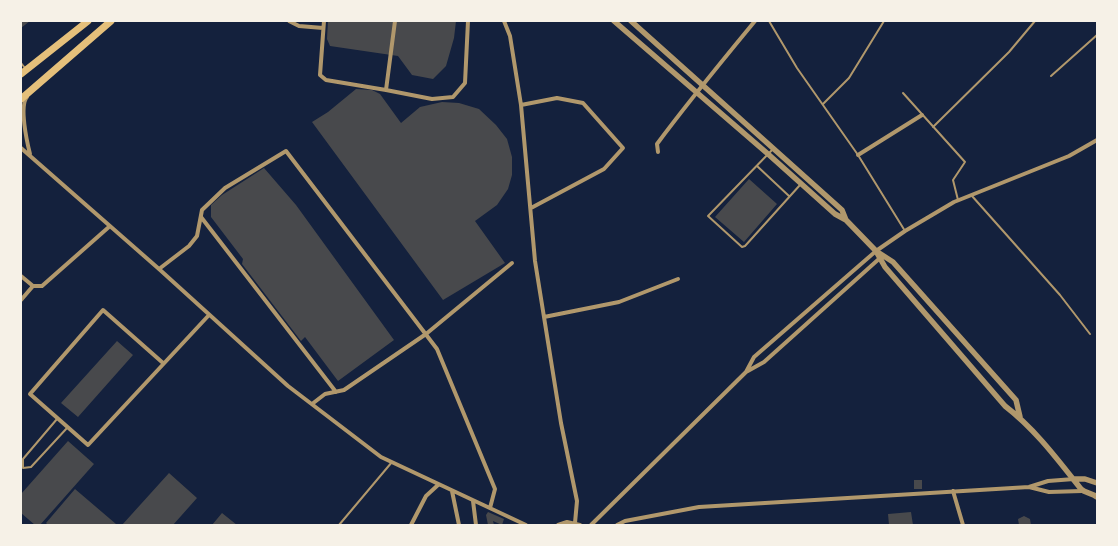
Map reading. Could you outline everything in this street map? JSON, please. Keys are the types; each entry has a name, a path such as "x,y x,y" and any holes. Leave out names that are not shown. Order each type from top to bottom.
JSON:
{"main road":[{"path":"24,72 88,21"},
{"path":"21,99 111,21"}],"street":[{"path":"289,21 299,26 323,28"},
{"path":"324,21 320,75 326,80 432,99 453,97 464,83 468,21"},
{"path":"386,90 395,21"},
{"path":"504,21 510,36 522,105 535,261 562,423 577,501 575,523"},
{"path":"614,21 835,214 846,220 876,251 893,262 1016,400 1020,417"},
{"path":"631,21 842,210 846,220"},
{"path":"658,152 657,144 696,92 755,21"},
{"path":"638,42 646,34"},
{"path":"30,155 24,118 25,100 36,87"},
{"path":"522,105 557,98 583,103 624,148 604,169 531,208"},
{"path":"858,155 922,115"},
{"path":"746,372 754,357 876,251 905,231 958,200 1069,156 1097,140"},
{"path":"21,148 159,269 288,386 381,457 526,525"},
{"path":"159,269 193,241 197,236 202,210 225,188 286,150 437,348 495,489 490,508"},
{"path":"201,217 336,392"},
{"path":"21,276 33,286 42,286 110,226"},
{"path":"876,251 885,267 1005,406 1020,417 1074,479 1082,491"},
{"path":"592,525 746,372 764,362 880,258"},
{"path":"312,404 325,394 344,390 426,334 512,263"},
{"path":"544,317 619,302 678,279"},
{"path":"21,300 33,286"},
{"path":"163,363 103,310 30,394 88,445 209,315"},
{"path":"807,311 813,318"},
{"path":"617,525 625,521 699,508 1029,487 1048,481 1074,479 1085,479 1097,483"},
{"path":"411,525 426,496 438,485"},
{"path":"1029,487 1048,492 1082,491 1094,494 1097,498"},
{"path":"452,491 459,525"},
{"path":"952,491 963,525"},
{"path":"473,501 476,525"},
{"path":"558,525 567,522 580,525"}],"lane":[{"path":"769,21 797,68 858,155 905,231"},
{"path":"823,104 849,78 884,21"},
{"path":"933,127 1009,52 1035,21"},
{"path":"1051,76 1097,35"},
{"path":"21,63 24,72"},
{"path":"903,94 965,162 953,180 958,200"},
{"path":"774,148 708,216 742,247 745,246 801,184"},
{"path":"757,166 789,196"},
{"path":"971,195 1060,295 1090,334"},
{"path":"57,419 23,458 22,469 31,467 67,427"},
{"path":"339,525 392,462"}],"building":[{"path":"21,21 30,21 21,28"},
{"path":"328,21 456,21 454,38 446,66 433,79 412,75 398,56 330,46 327,39"},
{"path":"356,89 372,90 380,94 401,123 420,107 442,102 459,103 479,109 496,125 507,139 512,157 512,175 508,189 497,205 475,221 505,263 443,300 312,122 328,112"},
{"path":"264,168 296,205 394,340 338,381 305,337 301,341 242,264 243,259 211,217 211,205 222,195"},
{"path":"749,179 777,204 744,242 715,217"},
{"path":"117,341 133,355 78,417 61,403"},
{"path":"68,441 94,464 40,525 35,525 21,513 21,494"},
{"path":"169,473 197,498 173,525 122,525"},
{"path":"914,480 922,480 922,489 914,489"},
{"path":"75,489 116,524 48,525 46,523"},
{"path":"488,512 504,519 502,525 493,521 494,525 488,525 486,515"},
{"path":"911,512 913,525 889,525 888,514"},
{"path":"222,513 237,525 212,525"},
{"path":"1024,516 1030,519 1031,525 1019,525 1018,519"}]}
